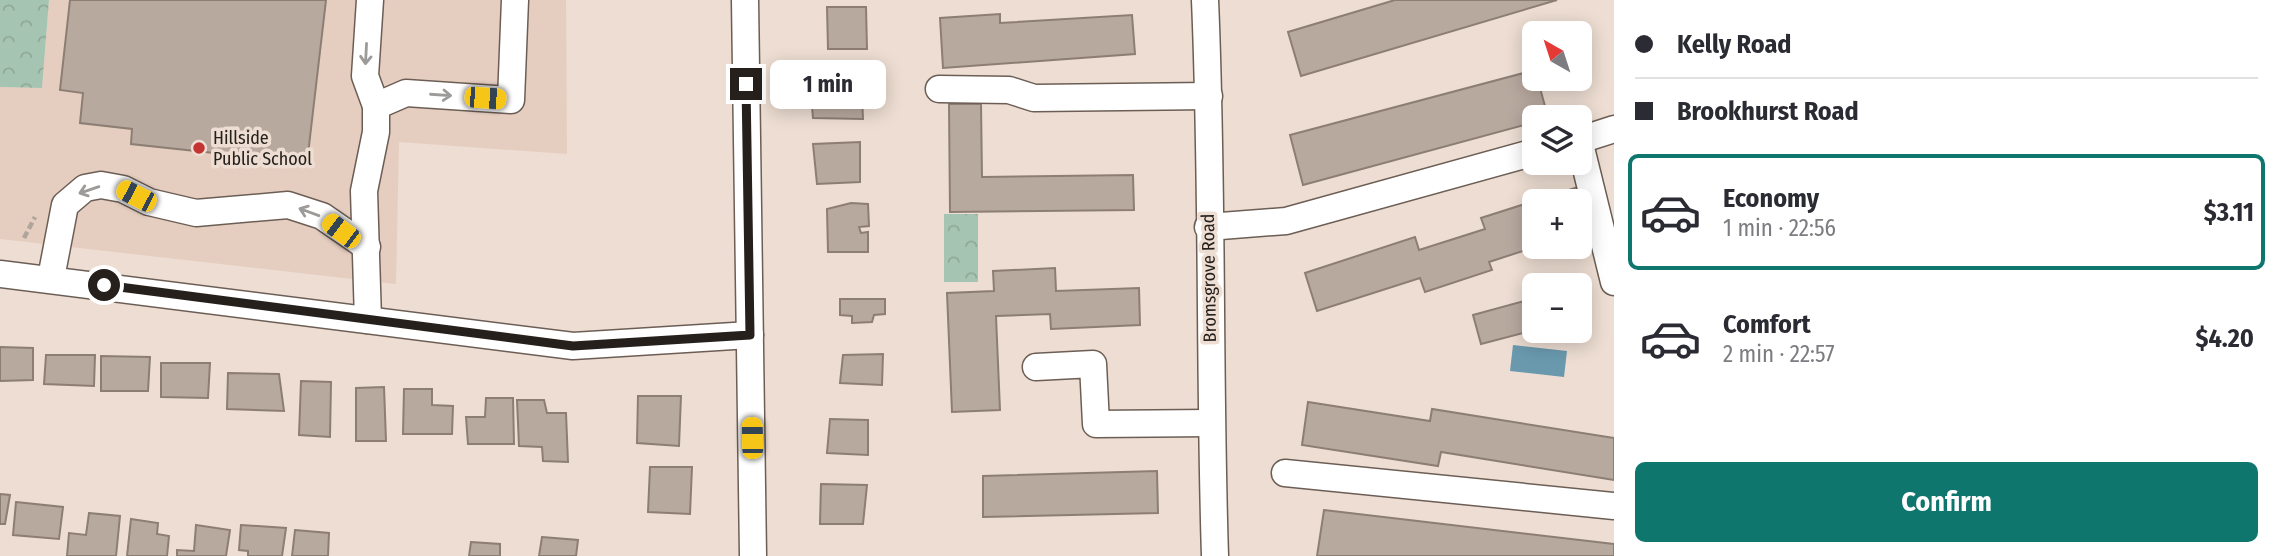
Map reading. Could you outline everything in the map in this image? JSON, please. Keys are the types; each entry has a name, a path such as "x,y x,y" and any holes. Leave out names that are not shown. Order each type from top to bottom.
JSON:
{"street":[{"path":"368,320 364,191 376,132 376,106 365,76 370,0"},
{"path":"376,106 407,93 511,100 515,0"},
{"path":"745,0 753,556"},
{"name":"Bromsgrove Road","path":"1205,0 1209,96 1208,228 1215,556"},
{"path":"939,89 1009,90 1034,98 1209,96"},
{"path":"1592,137 1614,129"},
{"path":"1208,228 1286,221 1522,156"},
{"path":"1588,175 1614,282"},
{"path":"51,278 65,205 85,188 101,185 123,190 149,202 196,213 288,205 322,216 367,247"},
{"path":"0,274 51,278 573,346 750,335"},
{"path":"1036,367 1093,364 1096,424 1211,424"},
{"path":"1285,473 1614,506"}],"shaded area":[{"name":"Hillside Public School","path":"49,0 566,0 567,154 399,142 396,284 0,239 0,87 42,88"}],"green space":[{"path":"0,0 49,0 42,88 0,87"},
{"path":"944,214 978,214 978,282 944,282"}],"water":[{"path":"1513,345 1567,351 1564,377 1510,371"}],"building":[{"path":"70,0 326,0 307,163 131,144 132,129 80,123 83,93 60,90"},
{"path":"1395,0 1557,0 1301,76 1288,32"},
{"path":"827,7 866,7 867,49 828,49"},
{"path":"1000,14 1000,23 1132,15 1135,54 943,68 940,18"},
{"path":"1522,73 1522,91 1541,91 1545,105 1522,105 1522,126 1303,185 1290,135"},
{"path":"818,75 861,75 863,119 813,118 810,83 819,82"},
{"path":"949,104 981,104 982,177 1133,175 1134,210 950,212"},
{"path":"860,142 860,182 817,184 813,144"},
{"path":"851,203 868,204 869,226 859,227 861,233 868,232 868,252 828,252 827,209"},
{"path":"1522,205 1522,251 1489,262 1492,270 1425,292 1420,278 1317,311 1305,273 1415,237 1419,250 1485,229 1481,218"},
{"path":"1055,268 1056,291 1139,288 1140,325 1051,329 1050,314 996,316 1000,410 952,412 947,293 994,291 993,271"},
{"path":"840,299 885,299 885,314 874,315 872,322 852,323 852,316 840,315"},
{"path":"1522,302 1522,333 1481,344 1473,315"},
{"path":"0,347 33,348 33,380 0,381"},
{"path":"883,354 882,385 840,383 843,355"},
{"path":"46,355 95,355 94,386 44,384"},
{"path":"101,356 150,357 148,391 101,391"},
{"path":"161,363 210,363 208,398 161,397"},
{"path":"228,373 279,374 284,411 227,409"},
{"path":"301,381 331,382 330,437 299,435"},
{"path":"384,387 386,441 356,441 356,388"},
{"path":"404,389 432,389 432,405 453,406 452,434 403,434"},
{"path":"638,396 681,396 679,446 637,443"},
{"path":"486,398 513,398 514,444 468,444 466,417 485,417"},
{"path":"517,400 544,400 547,413 566,413 568,462 543,461 542,447 519,446"},
{"path":"1308,402 1430,421 1432,409 1614,438 1614,480 1441,452 1438,466 1302,445"},
{"path":"830,419 868,420 868,455 827,453"},
{"path":"650,467 692,467 690,514 648,512"},
{"path":"1157,471 1158,513 983,517 983,476"},
{"path":"821,484 867,485 863,524 820,524"},
{"path":"0,494 10,495 5,524 0,524"},
{"path":"16,502 63,507 59,539 13,535"},
{"path":"1324,510 1614,544 1614,556 1317,556"},
{"path":"89,513 120,516 116,556 67,556 69,533 86,535"},
{"path":"131,519 158,523 157,534 169,536 167,556 127,556"},
{"path":"196,525 230,530 226,556 177,556 177,550 194,551"},
{"path":"241,525 286,528 282,556 248,556 248,551 239,550"},
{"path":"295,530 329,533 328,556 292,556"},
{"path":"542,537 578,540 576,556 539,556"},
{"path":"471,542 500,544 500,556 469,556"}],"place":[{"name":"Hillside Public School","path":"199,148"}],"route":[{"path":"104,285 573,346 750,335 746,84"}]}
